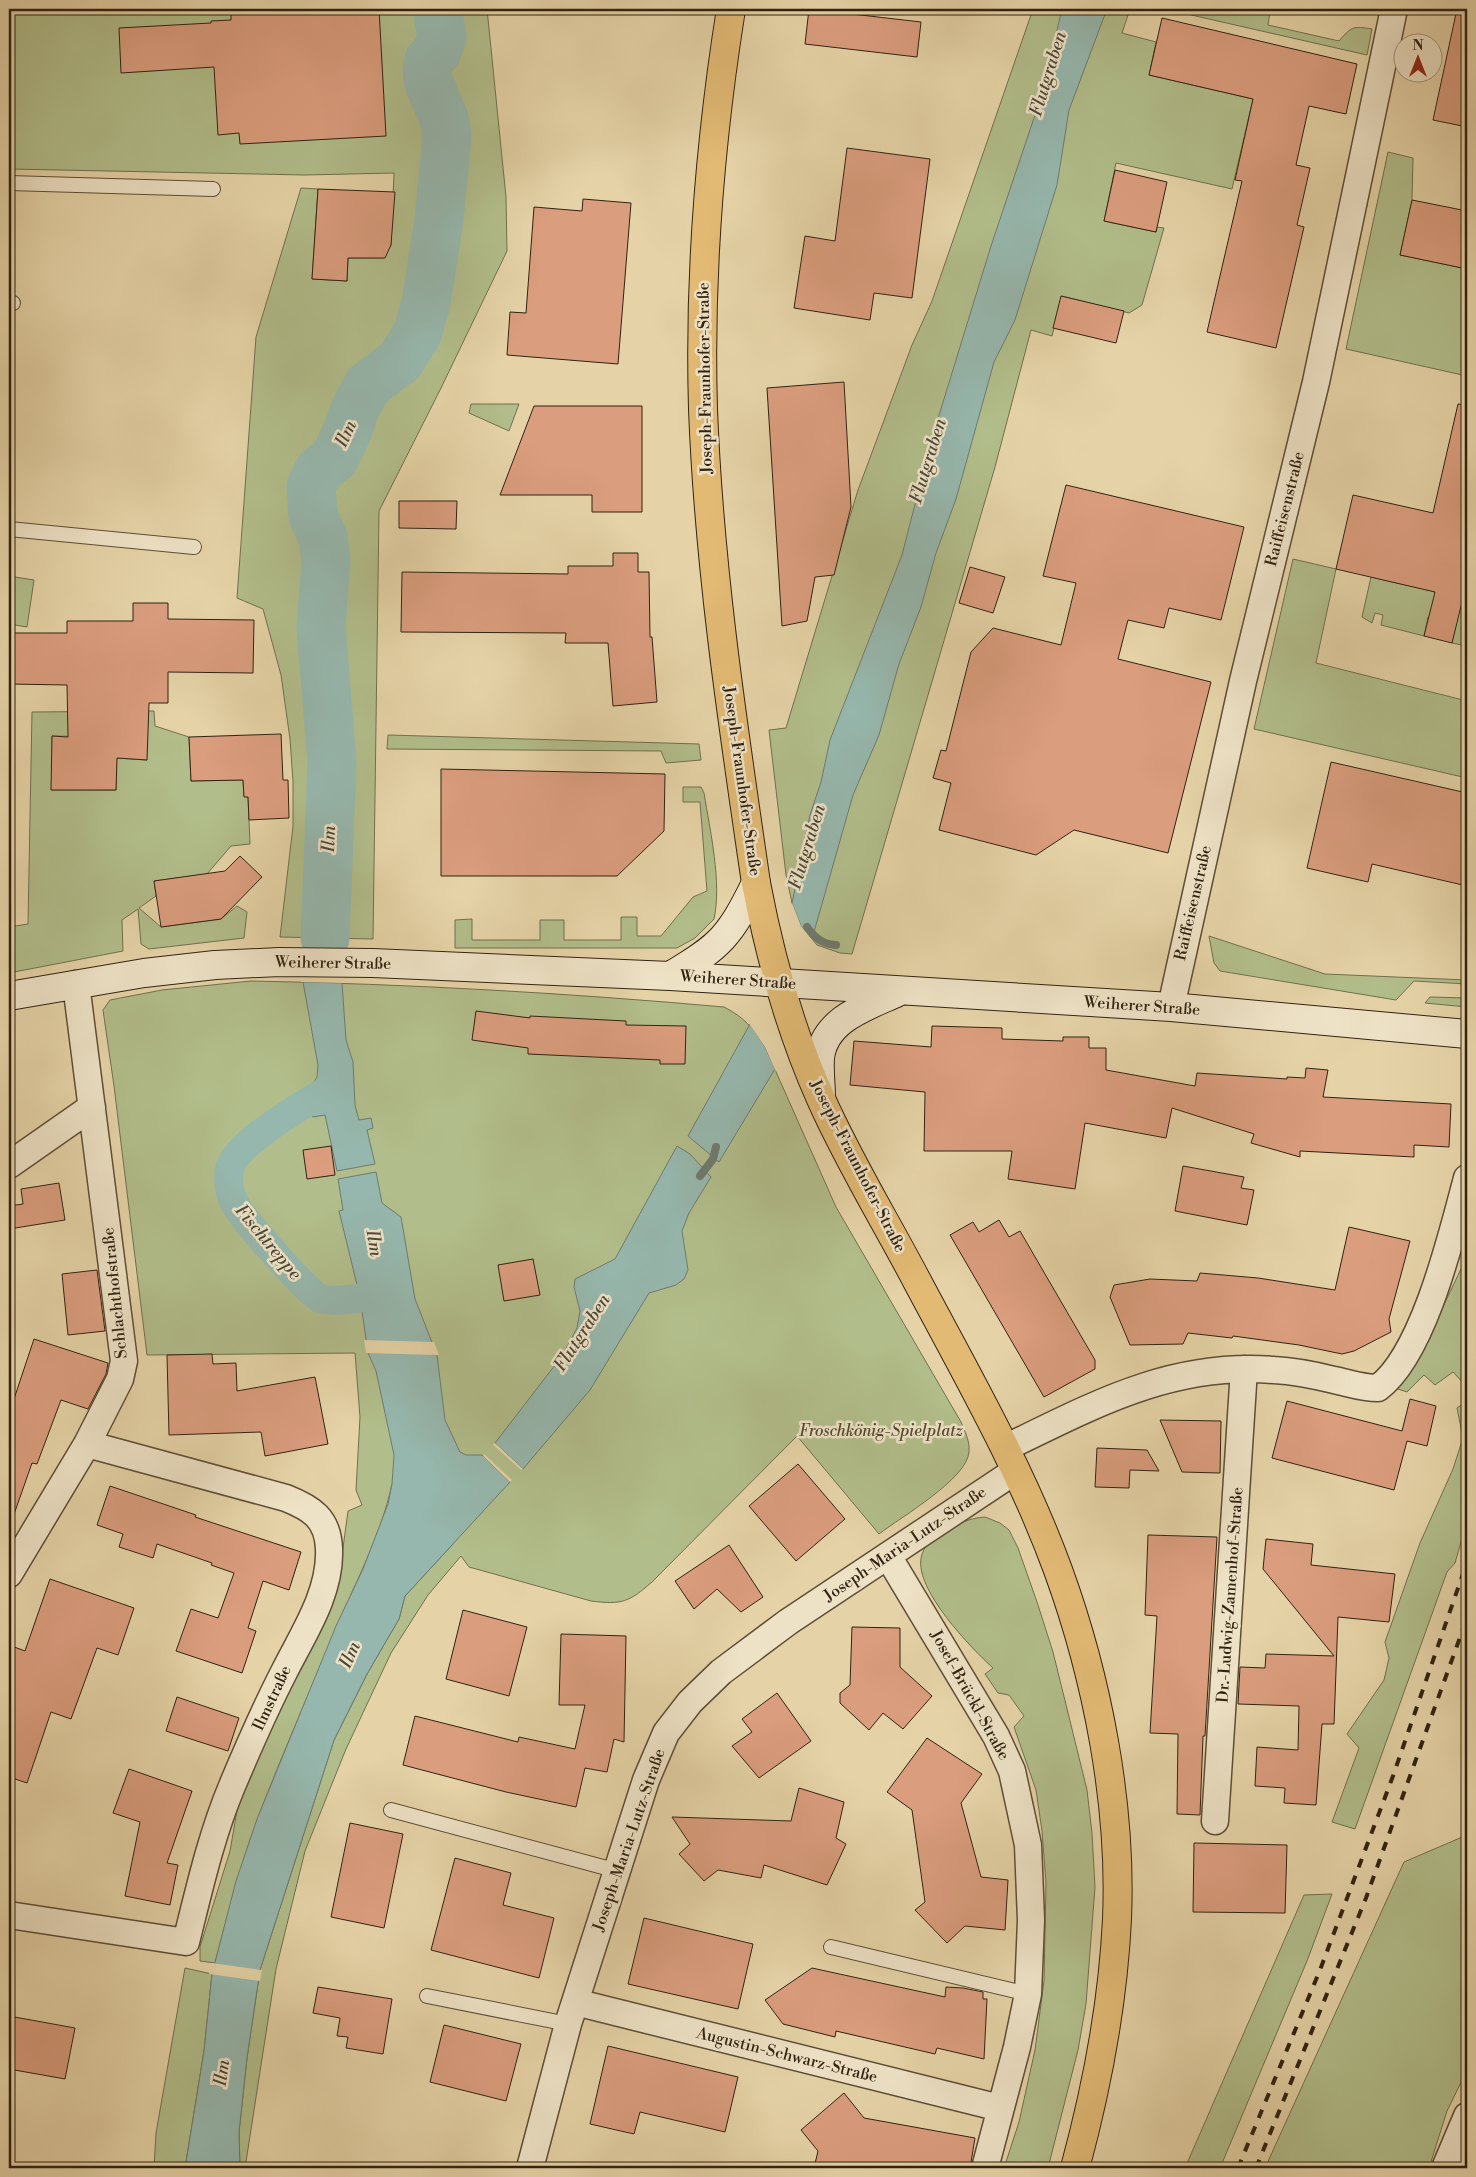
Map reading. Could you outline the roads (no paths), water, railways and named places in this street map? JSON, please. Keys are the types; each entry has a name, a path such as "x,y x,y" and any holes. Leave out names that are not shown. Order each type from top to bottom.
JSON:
{"main road":[{"name":"Joseph-Fraunhofer-Straße","path":"730,9 714,127 706,228 703,279 703,410 716,579 756,883 769,949 766,982 802,1053 821,1099 872,1199 913,1272 1010,1460 1057,1567 1082,1647 1101,1732 1114,1823 1117,1913 1109,2004 1088,2119 1074,2168"}],"street":[{"name":"Raiffeisenstraße","path":"1170,1008 1243,681 1316,382 1394,9"},
{"path":"670,976 705,955 724,939 738,920 756,883"},
{"name":"Weiherer Straße","path":"9,996 154,972 233,964 279,962 362,963 766,982 1170,1008 1467,1034"},
{"name":"Schlachthofstraße","path":"9,1574 87,1444 120,1380 124,1361 76,984"},
{"path":"821,1099 820,1059 823,1045 828,1036 847,1016 902,991"},
{"path":"9,1165 92,1107"},
{"path":"1010,1460 1071,1416 1138,1388 1194,1373 1244,1369 1274,1370 1312,1375 1369,1388 1378,1388 1385,1383 1404,1356 1427,1310 1448,1251 1467,1178"},
{"name":"Dr.-Ludwig-Zamenhof-Straße","path":"1214,1821 1244,1369"},
{"name":"Ilmstraße","path":"9,1915 186,1942 218,1821 267,1706 315,1610 329,1561 329,1547 325,1528 317,1515 304,1506 286,1498 87,1444"},
{"name":"Joseph-Maria-Lutz-Straße","path":"530,2168 571,2013 646,1780 666,1733 690,1702 721,1672 788,1622 888,1556 1010,1460"},
{"name":"Josef-Brückl-Straße","path":"888,1556 978,1703 1012,1771 1028,1845 1030,1920 1028,1994 1017,2047 985,2168"},
{"name":"Augustin-Schwarz-Straße","path":"571,2013 1000,2108"},
{"path":"1445,2168 1467,2116"}],"lane":[{"path":"9,184 214,189"},
{"path":"9,530 194,547"},
{"path":"391,1810 618,1871"},
{"path":"831,1947 1028,1994"},
{"path":"427,1996 571,2013"}],"water":[{"path":"1062,9 1107,9 1069,110 1057,185 1015,320 994,362 956,499 936,553 921,607 899,664 879,735 853,795 812,939 801,926 792,903 810,815 821,782 830,740 902,555 932,438 991,246 1042,94"},
{"path":"303,982 342,983 346,1040 353,1062 355,1105 359,1120 371,1118 373,1128 367,1130 375,1164 337,1171 325,1115 313,1117 300,1103 317,1077 318,1065"},
{"path":"750,1024 765,1047 775,1069 719,1162 688,1136"},
{"path":"677,1146 690,1154 711,1177 689,1213 682,1231 688,1270 684,1279 676,1285 649,1293 590,1390 523,1469 495,1443 562,1356 577,1328 580,1311 574,1287 575,1279 615,1259"},
{"path":"376,1172 382,1203 401,1217 415,1299 437,1355 445,1420 460,1452 466,1455 482,1455 510,1482 405,1596 399,1619 367,1674 334,1740 260,1970 247,2058 239,2132 240,2168 185,2168 204,2051 212,1974 236,1881 257,1819 336,1626 363,1569 388,1504 392,1484 394,1455 376,1371 368,1353 360,1297 339,1211 343,1210 338,1179"}],"waterway":[{"name":"Ilm","path":"325,938 332,762 321,627 326,560 323,537 313,516 311,486 319,470 334,459 367,386 400,361 417,334 426,303 439,220 447,136 445,121 428,80 427,70 429,60 437,52 442,37 437,9"},
{"path":"807,927 819,940 836,945"},
{"name":"Fischtreppe","path":"337,1084 278,1121 247,1145 236,1156 230,1167 230,1191 240,1212 276,1256 314,1295 321,1299 335,1300 382,1294"},
{"name":"Flutgraben","path":"700,1176 713,1159 716,1147"}],"railway":[{"path":"1238,2168 1320,1970 1393,1776 1467,1562"},
{"path":"1256,2168 1366,1898 1467,1618"}],"park label":[{"name":"Froschkönig-Spielplatz","path":"881,1431"}]}
